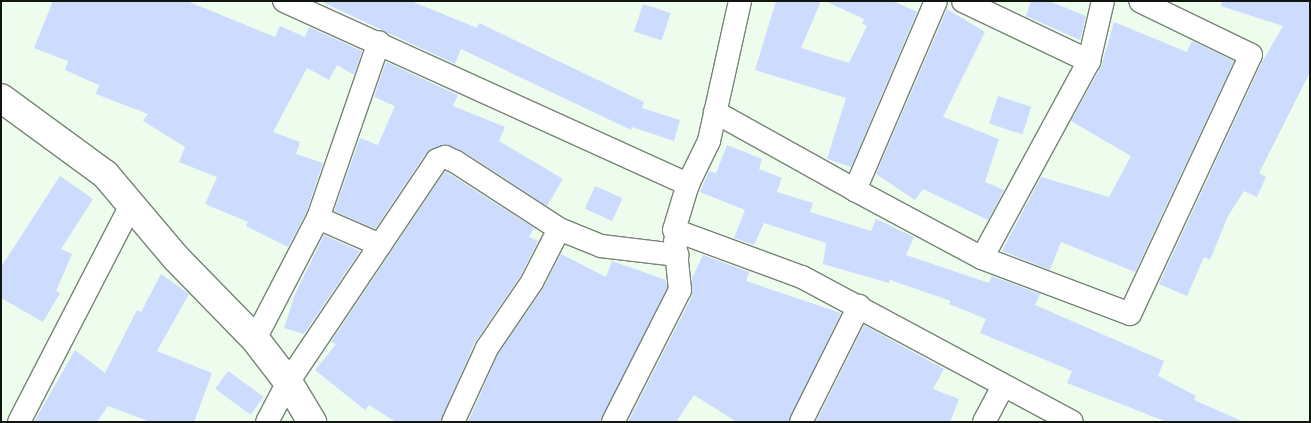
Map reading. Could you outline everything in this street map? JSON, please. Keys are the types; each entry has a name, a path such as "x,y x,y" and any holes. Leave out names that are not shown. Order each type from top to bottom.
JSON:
{"street":[{"path":"284,1 688,184"},
{"path":"613,422 680,290 674,230 688,184 709,141 740,1"},
{"path":"855,190 936,1"},
{"path":"963,1 1089,61"},
{"path":"982,258 1089,61 1103,1"},
{"path":"716,112 982,258 1130,314 1251,56 1140,1"},
{"path":"255,339 318,218 378,42"},
{"path":"1,98 105,174 176,258 255,339 288,382 312,422"},
{"path":"266,422 288,382 380,245 428,168 445,157 559,229 601,246 676,255"},
{"path":"19,422 131,205"},
{"path":"318,218 380,245"},
{"path":"453,422 487,348 532,282 559,229"},
{"path":"674,230 802,277 859,306 1003,387 1072,422"},
{"path":"801,422 859,306"},
{"path":"984,422 1003,387"}],"building":[{"path":"53,1 187,1 275,37 280,26 305,37 309,27 362,51 354,75 337,65 329,80 307,68 273,132 300,142 296,154 323,163 306,213 288,247 246,226 248,222 205,204 217,177 179,162 185,147 143,121 148,114 96,94 99,85 65,70 68,61 34,48"},
{"path":"320,1 411,1 477,28 479,23 644,102 642,108 680,120 674,141 632,127 631,130 461,49 455,64"},
{"path":"776,1 821,1 801,48 849,63 867,26 862,24 864,19 825,1 893,1 917,12 851,167 827,159 846,98 755,70"},
{"path":"1031,1 1049,1 1086,16 1080,40 1026,16"},
{"path":"1222,1 1310,1 1310,72 1259,173 1266,177 1257,197 1244,191 1228,216 1210,260 1204,257 1187,296 1159,284 1261,64 1283,26 1221,6"},
{"path":"643,4 671,13 662,41 634,32"},
{"path":"947,9 985,32 943,117 999,139 985,182 1004,190 988,220 923,189 915,200 876,174"},
{"path":"1114,22 1187,52 1192,41 1234,61 1135,272 1061,242 1050,270 1002,251 1041,177 1109,197 1131,156 1071,121 1101,67"},
{"path":"386,62 458,95 453,106 505,127 499,141 563,179 547,206 463,151 445,144 426,153 375,229 334,211 360,138 378,145 395,106 374,97"},
{"path":"998,96 1031,107 1022,134 989,124"},
{"path":"727,145 762,159 759,169 782,178 777,192 813,203 810,212 871,231 876,219 914,237 906,255 989,283 992,276 1040,294 1035,305 1164,361 1158,376 1196,396 1194,400 1244,422 1167,422 1067,383 1072,371 980,333 986,319 949,304 951,301 890,280 889,283 823,264 826,243 764,223 754,245 734,238 745,210 700,192 709,171 716,173"},
{"path":"445,171 534,228 529,237 538,241 521,275 475,342 440,422 396,422 369,405 365,410 315,370 336,344 331,342"},
{"path":"60,176 93,199 61,249 72,254 56,291 60,293 43,322 1,298 1,267"},
{"path":"595,186 622,198 612,221 585,209"},
{"path":"324,235 360,251 304,334 284,328 295,294"},
{"path":"561,254 606,277 612,261 666,280 667,288 600,422 468,422 498,354 543,289"},
{"path":"703,255 749,272 746,281 841,313 788,422 737,422 694,395 676,422 628,422 692,296 692,278"},
{"path":"161,274 189,294 157,351 212,373 194,422 151,422 108,406 97,422 34,422 75,350 105,373 137,310 141,312"},
{"path":"864,325 944,369 933,389 959,399 950,422 816,422"},
{"path":"228,371 264,397 251,415 215,389"}]}
